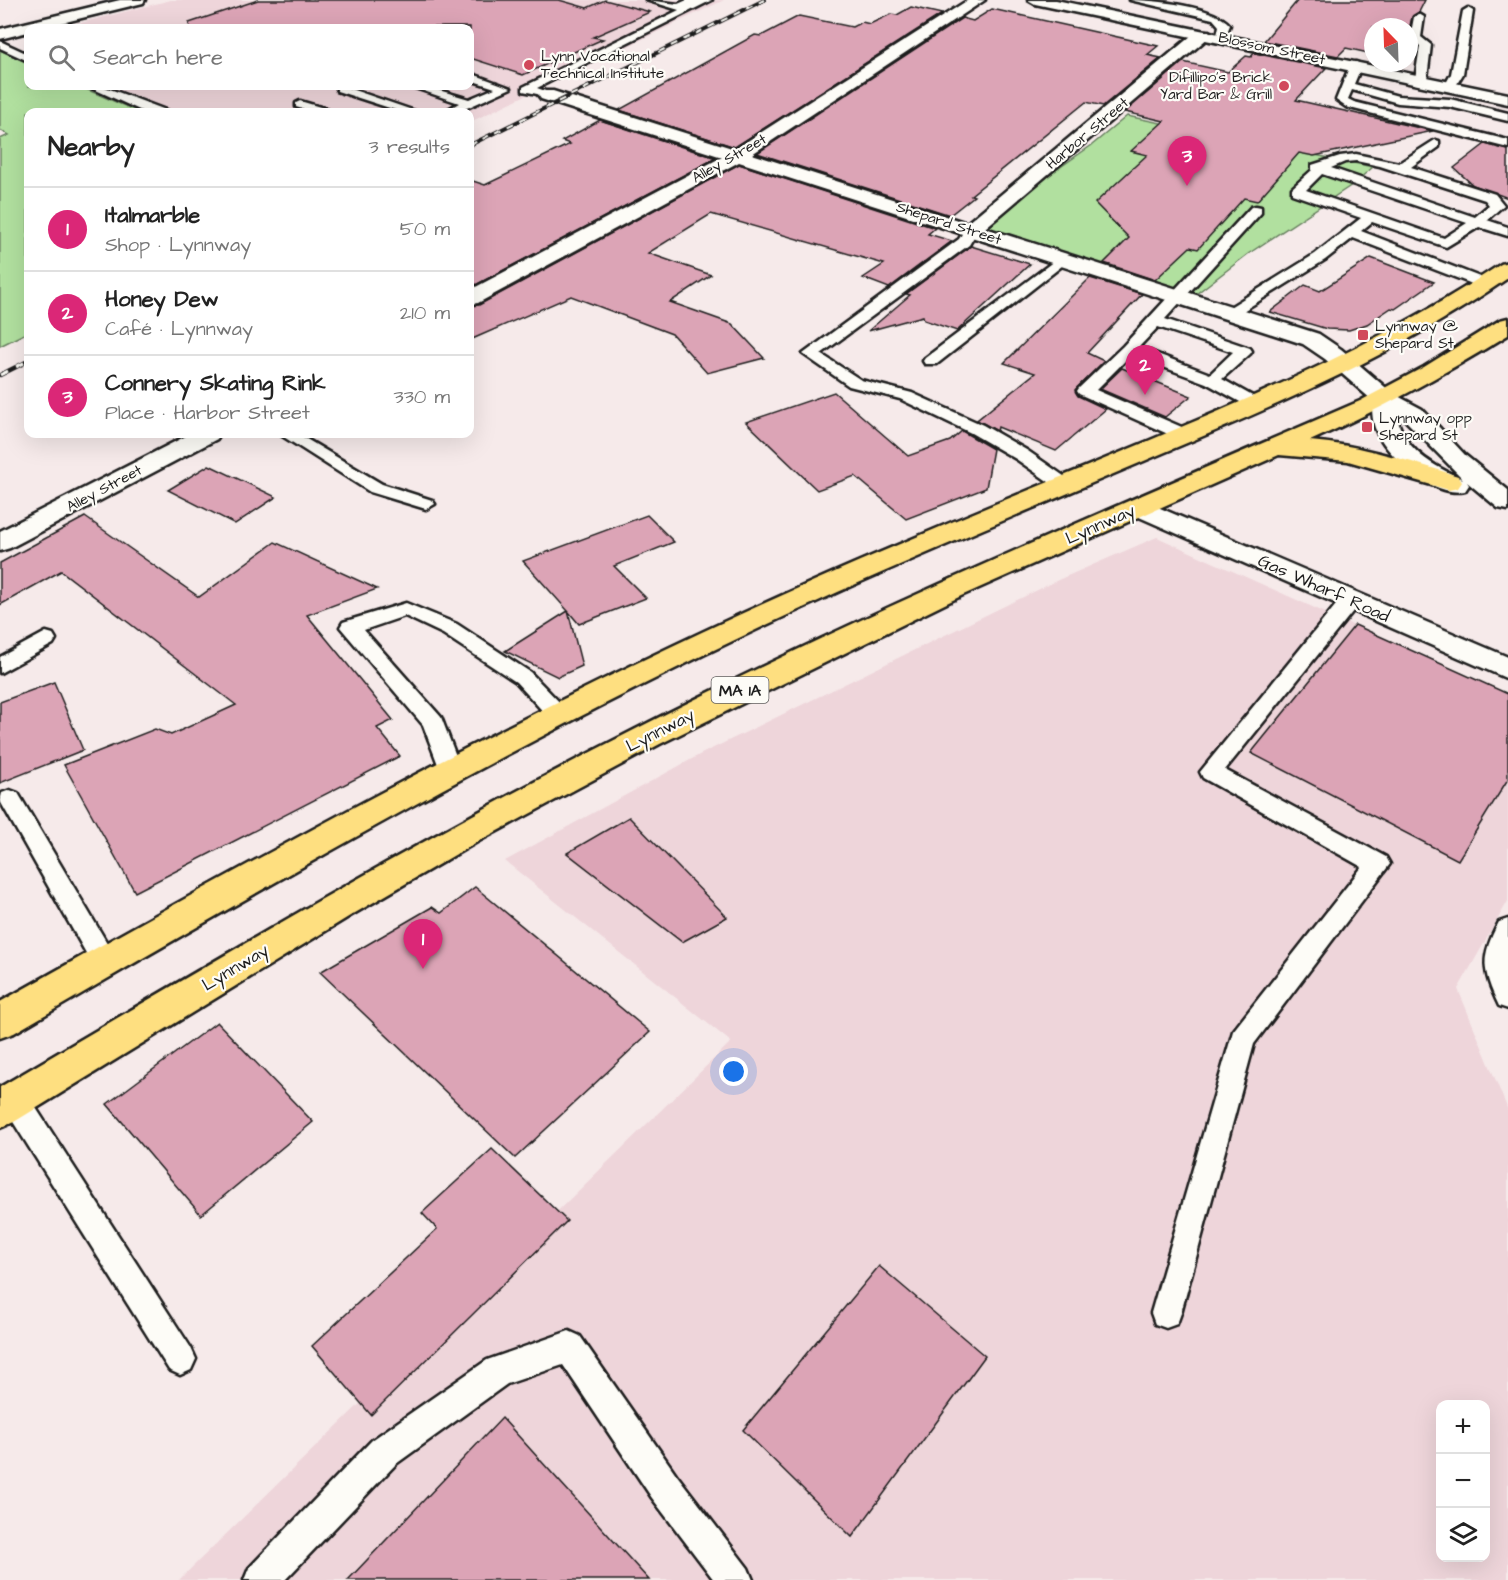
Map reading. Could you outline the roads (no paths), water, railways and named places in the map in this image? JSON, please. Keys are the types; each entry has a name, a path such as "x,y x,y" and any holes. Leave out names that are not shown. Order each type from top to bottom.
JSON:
{"highway":[{"path":"0,1021 450,769 558,714 821,589 1257,405 1345,364 1485,284 1508,268"},
{"name":"Lynnway","path":"8,1105 337,906 593,765 877,624 1384,398 1508,325"},
{"path":"1265,452 1301,448 1345,452 1449,482"}],"street":[{"path":"0,21 85,0"},
{"path":"41,24 138,0"},
{"name":"Alley Street","path":"474,296 737,156 978,0"},
{"name":"Blossom Street","path":"1035,0 1356,65 1508,99"},
{"path":"0,34 24,28"},
{"name":"Harbor Street","path":"971,230 1211,36"},
{"name":"Shepard Street","path":"547,95 1311,339 1345,364"},
{"path":"1345,364 1384,398 1413,414 1456,460 1507,502"},
{"path":"1384,398 1385,421 1392,437 1423,468 1449,482 1507,502"},
{"name":"Alley Street","path":"0,542 200,438"},
{"name":"Gas Wharf Road","path":"1139,507 1508,669"}],"lane":[{"path":"651,0 679,7 695,0"},
{"path":"547,95 527,89 707,0"},
{"path":"1116,16 1133,0 1216,18 1225,25 1211,36"},
{"path":"1451,85 1457,74 1468,11"},
{"path":"1419,17 1415,38 1426,45 1421,79"},
{"path":"0,44 24,56"},
{"path":"1356,65 1346,85 1342,100 1350,105 1508,144"},
{"path":"458,108 505,88 474,77"},
{"path":"1346,85 1398,99 1450,103 1508,117"},
{"path":"103,90 146,108"},
{"path":"347,90 400,108"},
{"path":"428,90 470,103"},
{"path":"300,105 310,108"},
{"path":"1401,168 1436,144"},
{"path":"1359,158 1401,168 1496,201 1497,205 1476,223 1446,243 1297,191 1317,168 1344,159 1359,158"},
{"path":"1317,168 1508,232"},
{"path":"1185,435 1085,391 1156,321 1256,210"},
{"path":"1230,313 1320,257 1370,217"},
{"path":"971,230 964,242 811,354 855,383 906,396 977,429 1022,455 1065,485"},
{"path":"1350,232 1485,284"},
{"path":"931,361 1062,259"},
{"path":"1156,321 1244,351 1212,381"},
{"path":"1128,349 1212,381 1257,405"},
{"path":"293,438 376,488 426,504"},
{"path":"1166,1313 1242,1039 1378,864 1211,772 1351,600"},
{"path":"450,769 433,722 350,627 406,609 450,629 523,677 558,714"},
{"path":"0,666 46,639"},
{"path":"10,799 104,961"},
{"path":"1508,929 1495,953 1497,976 1508,999"},
{"path":"8,1105 180,1359"},
{"path":"261,1580 384,1452 498,1371 569,1347 664,1486 736,1580"}],"railway":[{"path":"474,143 764,0"},
{"path":"0,375 24,363"}],"place":[{"name":"Lynn Vocational Technical Institute","path":"529,65"},
{"name":"Difillipo's Brick Yard Bar & Grill","path":"1284,86"},
{"name":"Connery Skating Rink","path":"1187,186"},
{"name":"Lynnway @ Shepard St","path":"1363,335"},
{"name":"Honey Dew","path":"1145,395"},
{"name":"Lynnway opp Shepard St","path":"1367,427"},
{"name":"Italmarble","path":"423,969"}]}
